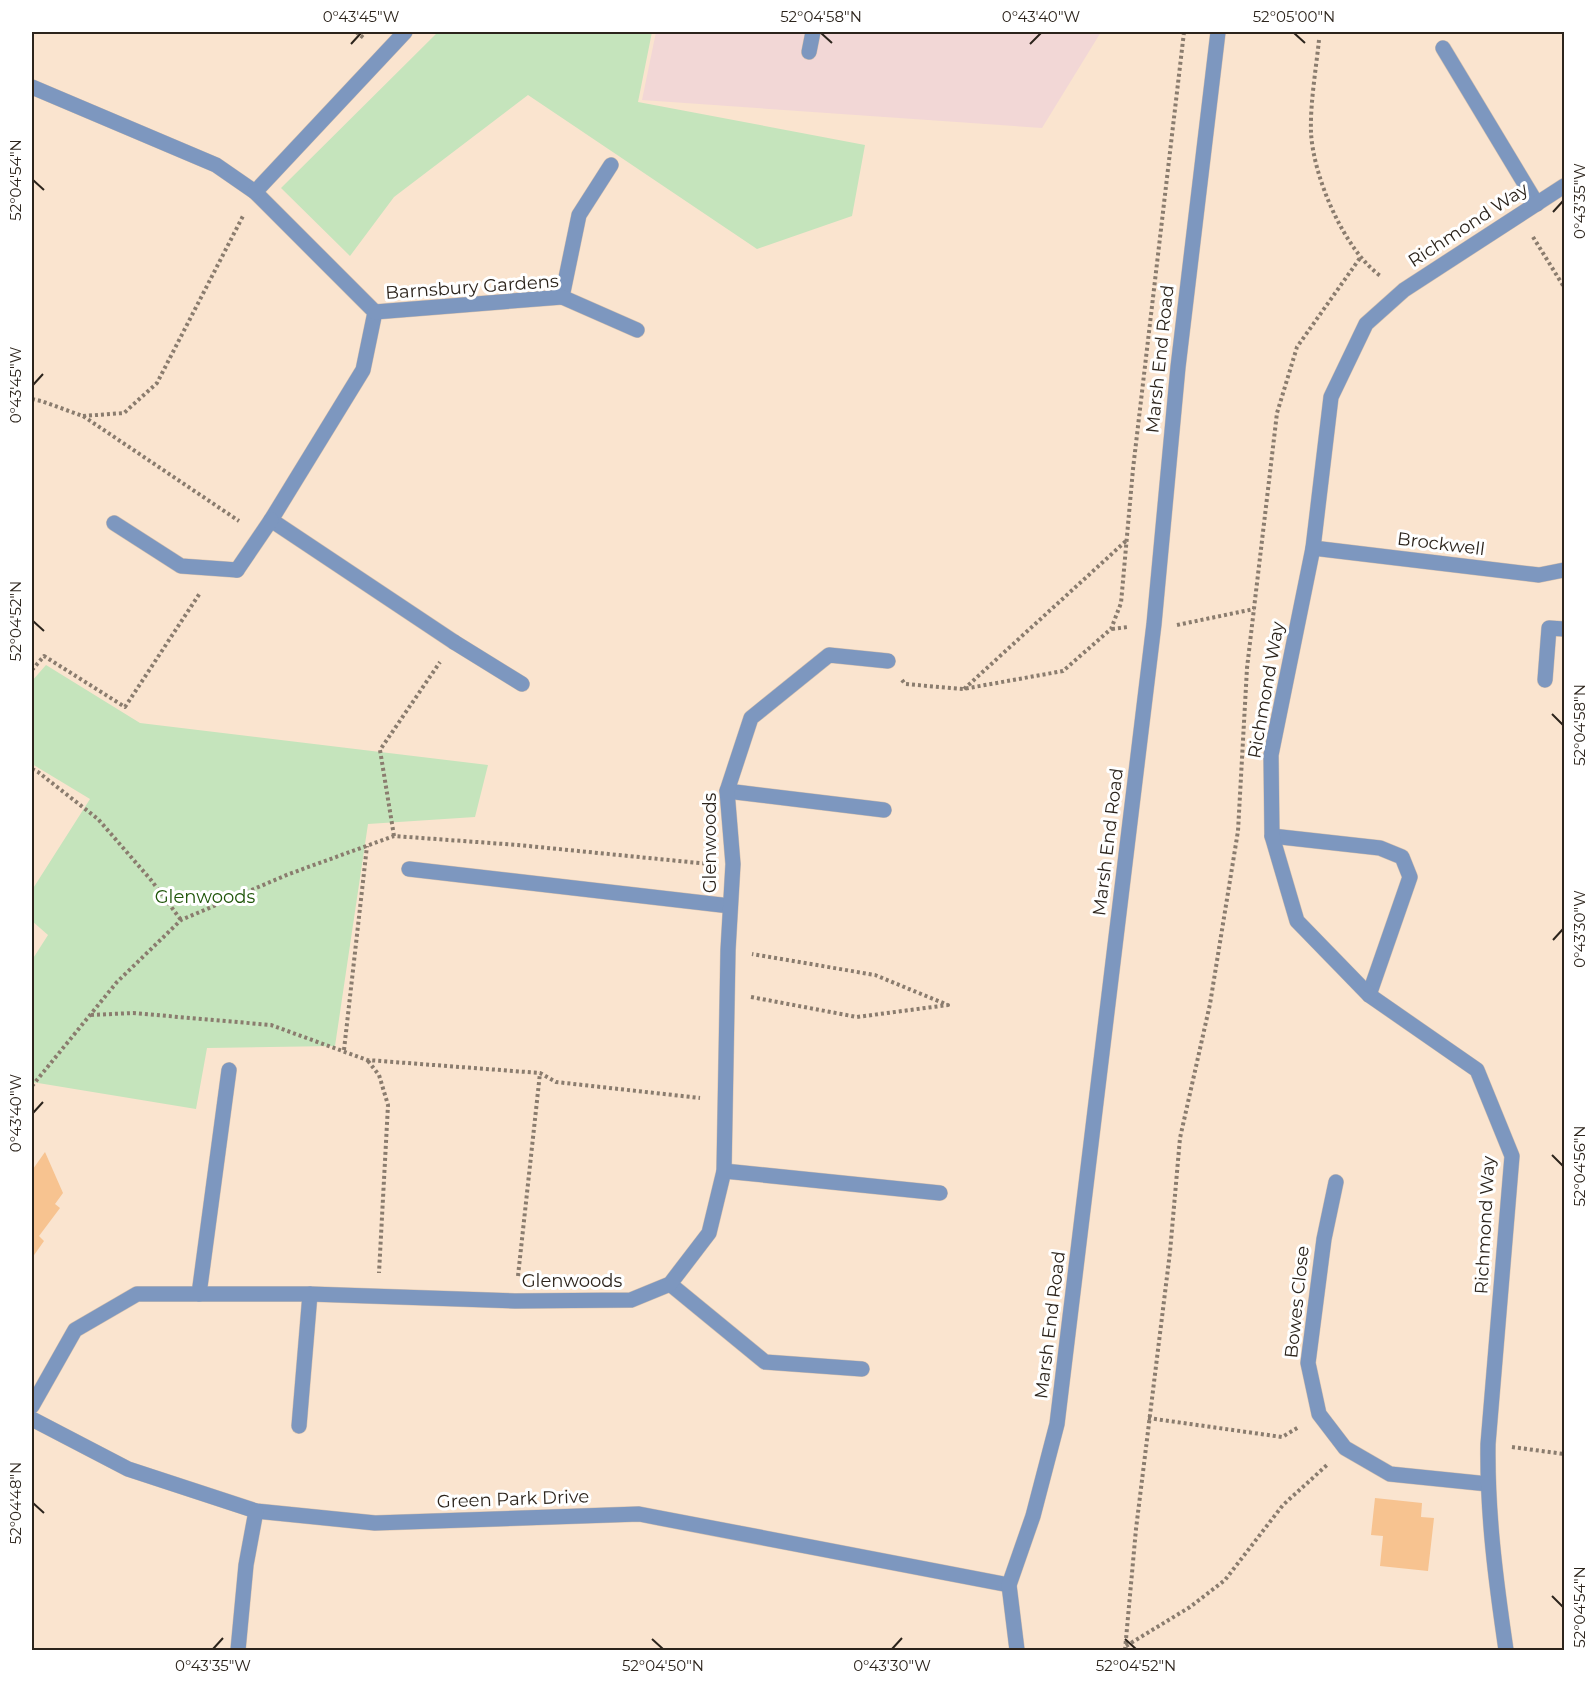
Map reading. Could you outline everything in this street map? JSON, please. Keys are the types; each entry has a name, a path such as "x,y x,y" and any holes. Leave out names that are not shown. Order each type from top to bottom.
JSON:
{"street":[{"path":"255,192 404,32"},
{"path":"809,52 813,32"},
{"name":"Marsh End Road","path":"1017,1650 1009,1585 1033,1516 1058,1424 1154,624 1178,367 1218,32"},
{"path":"1443,48 1537,204"},
{"name":"Barnsbury Gardens","path":"32,87 216,165 255,192 375,312 562,297 637,330"},
{"path":"562,297 579,215 611,165"},
{"name":"Richmond Way","path":"1506,1650 1495,1576 1488,1484 1488,1444 1512,1156 1477,1070 1369,996 1297,921 1272,836 1271,755 1313,548 1330,397 1366,324 1404,290 1564,186"},
{"name":"Barnsbury Gardens","path":"216,569 237,570 271,520 363,370 375,312"},
{"path":"271,520 454,642 522,684"},
{"path":"114,523 180,566 216,569"},
{"name":"Brockwell","path":"1313,548 1539,575 1564,570"},
{"path":"1545,680 1549,628 1564,629"},
{"name":"Glenwoods","path":"32,1406 75,1329 137,1294 378,1295 515,1301 631,1300 670,1284 709,1233 724,1171 728,950 733,864 727,791 752,718 829,655 888,660"},
{"path":"727,791 884,810"},
{"path":"1272,836 1380,848 1402,857 1410,877 1369,996"},
{"path":"409,869 730,906"},
{"path":"199,1294 229,1070"},
{"path":"724,1171 940,1193"},
{"name":"Bowes Close","path":"1336,1182 1324,1239 1308,1363 1319,1414 1345,1448 1390,1474 1488,1484"},
{"path":"670,1284 765,1362 862,1370"},
{"path":"299,1426 310,1294"},
{"name":"Green Park Drive","path":"32,1419 128,1469 256,1511 375,1523 639,1514 1009,1585"},
{"path":"238,1650 246,1565 256,1511"}],"path":[{"path":"888,660 905,684 963,689 1063,671 1111,629 1121,603 1133,469 1184,32"},
{"path":"1319,40 1311,133 1319,176 1341,226 1360,258 1380,276 1404,290"},
{"path":"83,416 124,412 157,383 255,192"},
{"path":"1520,215 1564,287"},
{"path":"1125,1648 1148,1418 1170,1252 1180,1138 1210,1004 1238,831 1247,668 1277,413 1297,347 1360,258"},
{"path":"32,399 83,416 261,535"},
{"path":"963,689 1127,540"},
{"path":"32,670 44,656 125,707 216,569"},
{"path":"1111,629 1154,624 1174,626 1254,609"},
{"path":"394,836 380,750 454,642"},
{"path":"32,769 99,819 151,880 181,920"},
{"path":"32,1086 117,982 181,920 289,874 394,836 518,845 693,863 733,864"},
{"path":"344,1050 367,846"},
{"path":"727,993 857,1017 948,1005 875,975 728,950"},
{"path":"90,1015 133,1013 272,1025 367,1060 540,1073 556,1082 726,1100"},
{"path":"367,1060 378,1075 388,1105 386,1180 378,1295"},
{"path":"515,1301 540,1073"},
{"path":"1148,1418 1282,1437 1319,1414"},
{"path":"1488,1444 1564,1454"},
{"path":"1125,1648 1190,1607 1225,1580 1283,1505 1345,1448"}],"shaded area":[{"path":"656,32 1101,32 1042,128 642,100"}],"green space":[{"path":"438,32 652,32 638,102 865,145 852,216 757,249 528,95 394,197 350,256 281,188"},
{"name":"Glenwoods","path":"46,665 140,723 488,765 475,817 368,824 335,1046 207,1048 196,1109 32,1082 32,960 48,935 32,921 32,890 90,799 32,764 32,681"}],"building":[{"path":"45,1152 63,1193 55,1204 60,1208 39,1236 44,1241 32,1258 32,1167 33,1169"},
{"path":"1375,1498 1422,1503 1421,1517 1434,1518 1428,1571 1380,1566 1383,1536 1371,1535"}]}
